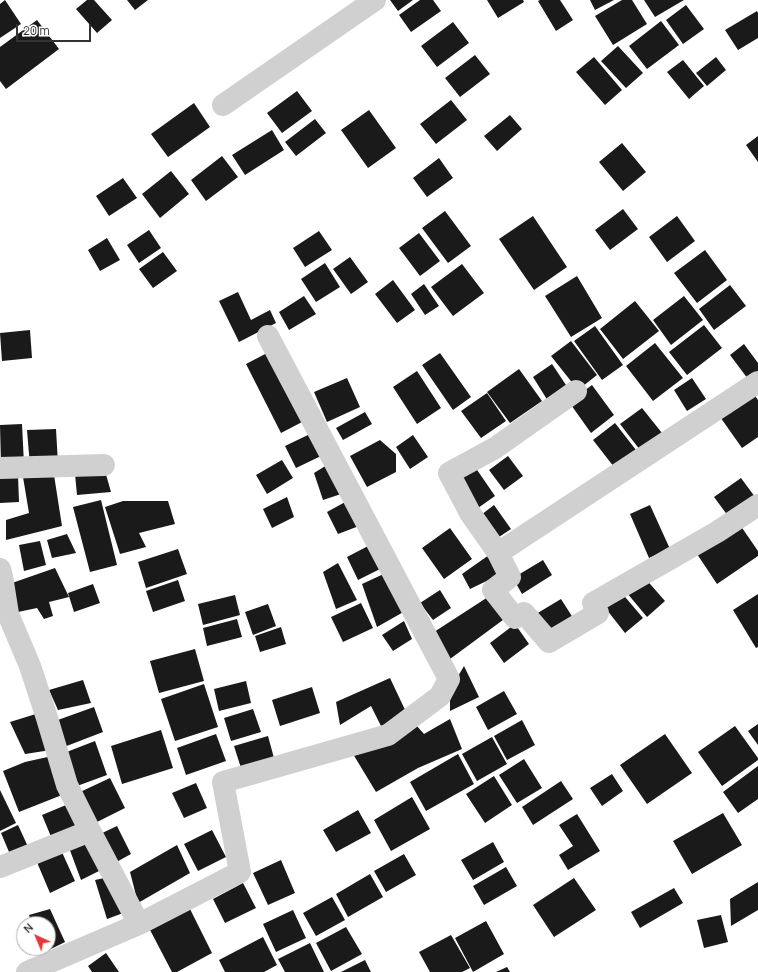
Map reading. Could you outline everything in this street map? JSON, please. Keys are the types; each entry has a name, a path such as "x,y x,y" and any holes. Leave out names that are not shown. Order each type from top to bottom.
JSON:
{"street":[{"path":"223,105 375,0"},
{"path":"27,972 139,924 240,872 223,782 388,735 440,696 449,679 268,336"},
{"path":"498,553 758,382"},
{"path":"576,391 495,448 449,474 470,513 498,553 510,577 493,590 515,618 524,613 550,642 598,613 593,603 756,510"},
{"path":"0,468 104,464"},
{"path":"0,569 8,614 30,666 67,785 139,924"},
{"path":"0,867 90,831"}],"building":[{"path":"5,0 21,24 0,38 0,4"},
{"path":"87,0 94,0 112,20 97,33 76,9"},
{"path":"127,0 148,0 135,10"},
{"path":"390,0 413,0 398,11"},
{"path":"420,0 433,0 441,11 411,32 399,15"},
{"path":"487,0 523,0 524,2 498,18"},
{"path":"560,0 573,20 556,31 538,1"},
{"path":"590,0 614,0 595,10"},
{"path":"622,0 632,0 647,24 613,45 595,16"},
{"path":"644,0 684,0 655,17"},
{"path":"686,5 704,29 683,44 666,20"},
{"path":"757,11 758,38 738,50 725,30"},
{"path":"37,20 59,49 6,89 0,81 0,47"},
{"path":"661,21 679,45 647,69 629,46"},
{"path":"453,22 469,43 437,67 421,46"},
{"path":"618,46 643,73 626,88 601,61"},
{"path":"475,55 490,74 460,97 445,78"},
{"path":"594,57 622,90 605,105 576,72"},
{"path":"716,57 726,70 707,86 696,73"},
{"path":"683,60 704,86 689,99 667,72"},
{"path":"297,91 312,111 282,133 267,113"},
{"path":"451,100 467,120 436,144 420,124"},
{"path":"194,103 210,127 168,157 151,134"},
{"path":"369,110 396,148 368,168 341,130"},
{"path":"510,115 522,129 497,151 484,136"},
{"path":"315,119 326,133 296,156 285,142"},
{"path":"272,130 284,150 245,175 232,155"},
{"path":"758,136 758,162 746,145"},
{"path":"622,143 646,172 623,191 599,162"},
{"path":"222,156 238,177 206,201 191,180"},
{"path":"439,158 453,178 427,197 413,178"},
{"path":"171,171 189,194 160,218 142,194"},
{"path":"123,178 137,198 109,216 96,196"},
{"path":"623,209 638,229 610,250 595,230"},
{"path":"445,211 471,246 448,263 422,228"},
{"path":"533,216 567,267 534,290 499,239"},
{"path":"677,216 695,241 667,262 649,237"},
{"path":"149,230 161,248 139,263 127,245"},
{"path":"319,231 332,250 305,267 293,248"},
{"path":"419,233 440,261 420,276 399,248"},
{"path":"107,238 120,260 100,271 88,250"},
{"path":"705,250 727,280 697,303 674,273"},
{"path":"163,252 177,271 153,288 139,269"},
{"path":"350,257 368,282 351,294 333,269"},
{"path":"325,263 340,287 316,302 301,279"},
{"path":"462,264 484,293 453,316 431,287"},
{"path":"577,276 602,318 571,337 545,296"},
{"path":"393,280 415,310 397,323 375,294"},
{"path":"424,284 439,306 425,315 411,294"},
{"path":"730,285 746,306 714,330 699,309"},
{"path":"238,292 251,320 270,310 276,323 239,342 219,301"},
{"path":"304,296 316,314 289,330 279,312"},
{"path":"684,296 703,320 671,345 653,320"},
{"path":"635,301 659,331 623,359 600,329"},
{"path":"704,325 722,348 687,375 669,352"},
{"path":"595,326 623,365 602,380 574,341"},
{"path":"30,330 32,358 2,361 0,333"},
{"path":"571,341 597,375 578,390 551,356"},
{"path":"655,343 683,378 653,401 626,366"},
{"path":"744,344 758,363 758,378 751,383 730,355"},
{"path":"269,352 304,421 281,433 246,364"},
{"path":"440,353 471,397 453,410 422,365"},
{"path":"552,364 568,388 548,401 533,377"},
{"path":"519,369 542,401 510,423 487,392"},
{"path":"417,371 441,408 417,424 393,387"},
{"path":"347,378 360,407 327,422 314,392"},
{"path":"692,378 706,399 687,411 674,390"},
{"path":"592,385 614,415 591,433 569,402"},
{"path":"751,390 758,400 758,437 742,448 718,414"},
{"path":"487,393 506,421 481,438 461,411"},
{"path":"642,408 662,433 640,450 620,424"},
{"path":"365,412 372,424 343,440 336,428"},
{"path":"615,423 636,450 614,467 593,440"},
{"path":"22,424 24,464 1,465 0,425"},
{"path":"56,429 58,464 30,466 27,430"},
{"path":"310,434 321,456 296,468 285,446"},
{"path":"413,435 428,457 410,469 396,447"},
{"path":"380,440 396,454 396,472 367,487 350,456"},
{"path":"508,456 523,476 504,490 489,470"},
{"path":"282,460 293,478 267,494 256,475"},
{"path":"473,464 495,496 478,508 456,476"},
{"path":"327,465 341,494 323,500 314,473"},
{"path":"105,471 111,492 77,495 75,474"},
{"path":"18,475 19,502 0,503 0,477"},
{"path":"54,475 62,526 6,540 6,520 29,513 23,477"},
{"path":"741,478 758,501 731,520 714,497"},
{"path":"287,497 294,517 272,528 263,509"},
{"path":"101,500 117,565 90,572 73,507"},
{"path":"123,501 168,501 175,524 139,533 146,547 120,554 105,507"},
{"path":"347,501 359,526 338,534 327,512"},
{"path":"494,505 511,529 493,541 477,518"},
{"path":"650,505 670,549 649,558 630,514"},
{"path":"738,522 758,551 758,556 717,584 695,551"},
{"path":"450,528 472,559 444,579 422,548"},
{"path":"67,534 76,553 52,558 47,540"},
{"path":"40,541 46,565 24,571 19,545"},
{"path":"370,545 382,568 358,580 347,557"},
{"path":"178,549 187,574 146,588 138,562"},
{"path":"489,555 501,574 470,589 462,574"},
{"path":"543,560 552,575 522,594 513,578"},
{"path":"338,563 357,600 336,609 323,572"},
{"path":"55,568 69,597 49,602 53,616 44,619 37,608 18,612 12,583"},
{"path":"388,572 407,610 377,627 362,584"},
{"path":"644,577 665,601 647,617 627,593"},
{"path":"178,580 185,601 153,612 146,591"},
{"path":"93,584 100,603 74,612 68,593"},
{"path":"440,590 451,608 433,620 420,603"},
{"path":"620,591 643,618 625,633 603,605"},
{"path":"758,594 758,647 756,648 733,610"},
{"path":"235,595 240,615 203,625 198,604"},
{"path":"488,597 507,617 450,659 434,632"},
{"path":"561,599 575,621 550,637 536,614"},
{"path":"361,603 373,628 343,642 331,617"},
{"path":"268,604 276,626 253,635 245,612"},
{"path":"237,619 242,637 207,646 203,628"},
{"path":"404,621 412,639 393,651 382,635"},
{"path":"515,624 529,644 504,663 490,643"},
{"path":"281,627 286,644 260,652 255,636"},
{"path":"195,649 204,681 159,693 150,661"},
{"path":"464,666 479,697 450,711 450,693"},
{"path":"390,678 407,714 381,726 371,706 340,725 336,702"},
{"path":"83,680 91,703 58,710 49,690"},
{"path":"246,681 251,703 219,711 214,689"},
{"path":"204,684 218,727 175,741 161,699"},
{"path":"312,687 320,713 280,726 272,700"},
{"path":"504,691 517,714 488,730 476,707"},
{"path":"94,707 103,732 64,747 55,721"},
{"path":"253,709 261,732 231,741 224,718"},
{"path":"39,713 51,750 25,754 10,722"},
{"path":"450,719 462,749 418,768 376,792 353,754 416,725 424,734"},
{"path":"522,720 535,745 507,760 494,736"},
{"path":"758,724 758,745 748,731"},
{"path":"735,726 758,760 722,786 698,752"},
{"path":"161,730 173,768 122,784 111,746"},
{"path":"216,734 226,761 186,775 177,748"},
{"path":"665,734 692,773 647,804 620,765"},
{"path":"268,736 274,758 241,768 234,746"},
{"path":"492,737 507,764 477,781 462,754"},
{"path":"95,741 107,775 77,786 64,753"},
{"path":"458,754 474,784 426,811 410,782"},
{"path":"52,756 67,793 19,812 3,771 25,762"},
{"path":"524,759 542,788 517,803 499,775"},
{"path":"758,766 758,799 738,813 723,792"},
{"path":"612,774 623,791 602,806 590,788"},
{"path":"494,776 512,805 485,823 466,794"},
{"path":"110,778 125,808 93,824 78,793"},
{"path":"561,781 573,799 533,825 522,807"},
{"path":"196,783 207,808 184,818 172,793"},
{"path":"0,790 16,823 0,831"},
{"path":"412,797 430,829 391,851 374,820"},
{"path":"66,805 77,828 52,839 42,815"},
{"path":"358,810 371,833 336,852 323,830"},
{"path":"723,813 742,845 692,874 673,841"},
{"path":"577,814 600,851 568,870 559,855 573,846 559,825"},
{"path":"18,825 30,851 12,859 1,833"},
{"path":"117,826 131,854 111,865 96,836"},
{"path":"212,830 226,857 198,871 184,844"},
{"path":"87,837 99,871 81,880 68,845"},
{"path":"493,842 504,862 473,880 461,860"},
{"path":"177,845 190,873 138,903 130,872"},
{"path":"61,850 75,881 50,893 36,860"},
{"path":"404,854 416,875 386,892 374,871"},
{"path":"281,860 295,893 268,905 253,873"},
{"path":"506,867 517,886 484,905 473,886"},
{"path":"370,874 383,897 348,917 336,894"},
{"path":"109,877 126,912 107,919 95,880"},
{"path":"574,878 596,910 554,937 533,905"},
{"path":"758,882 758,910 731,926 730,899"},
{"path":"243,883 256,908 225,923 213,899"},
{"path":"674,888 683,903 640,928 631,912"},
{"path":"332,897 345,920 316,936 303,913"},
{"path":"189,907 212,953 177,972 172,972 149,928"},
{"path":"50,909 53,916 29,916"},
{"path":"293,910 306,938 276,952 263,924"},
{"path":"721,915 728,942 704,948 697,920"},
{"path":"486,921 504,954 473,972 455,938"},
{"path":"56,922 65,942 56,946"},
{"path":"346,927 362,954 331,971 316,943"},
{"path":"451,935 470,968 462,972 430,972 419,952"},
{"path":"263,937 277,965 264,972 225,972 219,960"},
{"path":"310,943 324,972 285,972 278,959"},
{"path":"106,953 119,972 92,972 88,966"},
{"path":"365,960 371,972 341,972"},
{"path":"507,967 510,972 496,972"}]}
